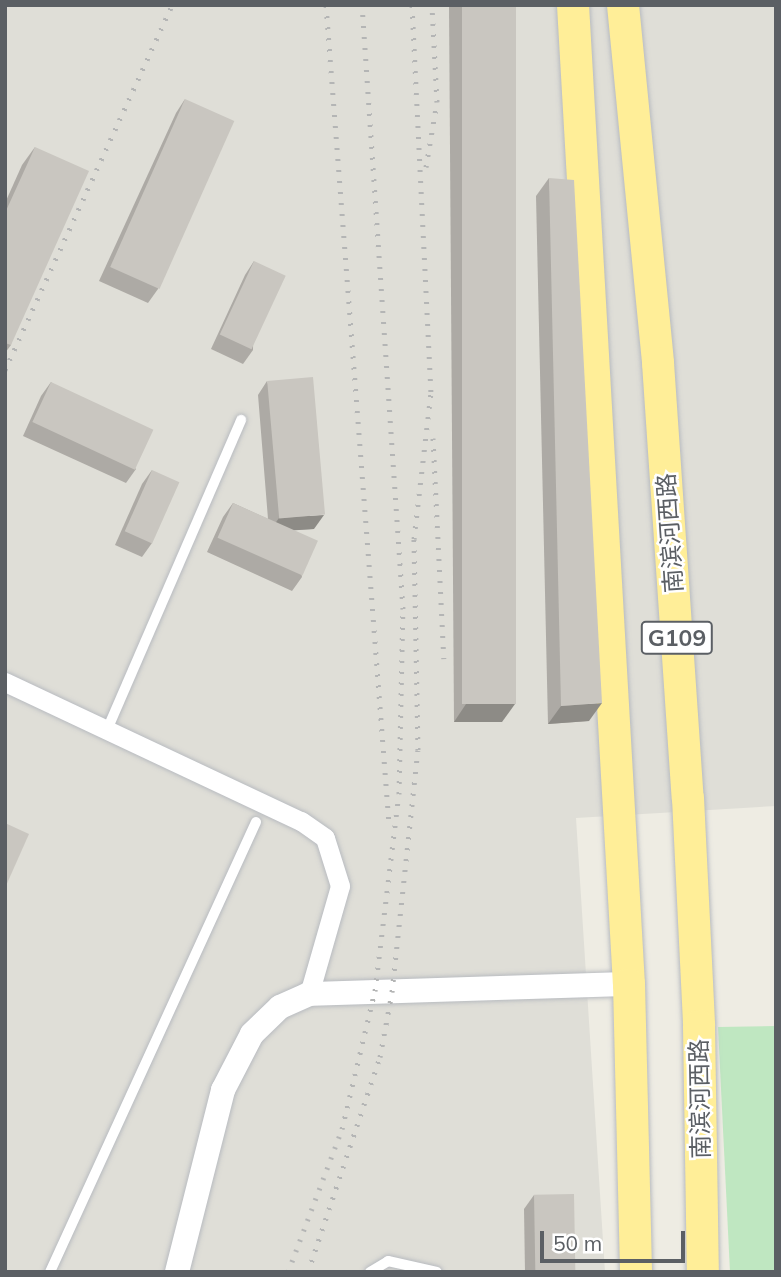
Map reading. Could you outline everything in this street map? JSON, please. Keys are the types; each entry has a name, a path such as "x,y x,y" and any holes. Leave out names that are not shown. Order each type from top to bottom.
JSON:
{"highway":[{"name":"G109","path":"573,5 629,984 636,1272"},
{"name":"南滨河西路","path":"623,5 658,363 688,798 699,1026 703,1272"}],"street":[{"path":"5,682 301,821 325,838 340,886 309,995"},
{"path":"177,1272 223,1090 252,1034 280,1007 309,995 629,984"}],"lane":[{"path":"107,730 241,420"},
{"path":"50,1272 256,822"},
{"path":"370,1272 388,1261 437,1272"}],"shaded area":[{"path":"5,5 776,5 776,806 576,818 605,1272 5,1272"}],"green space":[{"path":"776,1026 776,1272 730,1272 718,1027"}],"building":[{"path":"462,5 516,5 516,704 462,704"},
{"path":"185,99 234,121 159,289 110,267"},
{"path":"35,147 89,171 11,345 5,343 5,213"},
{"path":"549,178 574,180 602,703 561,706"},
{"path":"254,261 286,276 251,349 220,334"},
{"path":"313,377 325,514 279,518 267,381"},
{"path":"51,382 153,430 135,470 32,422"},
{"path":"152,470 179,482 152,543 125,531"},
{"path":"233,503 318,541 303,576 218,538"},
{"path":"5,823 29,834 5,888"},
{"path":"574,1194 575,1272 535,1272 534,1195"}],"railway":[{"path":"5,370 172,5"},
{"path":"326,5 389,823"},
{"path":"288,1272 342,1129 375,991 399,794 403,609 362,5"},
{"path":"412,5 431,400"},
{"path":"426,167 437,102 432,5"},
{"path":"308,1272 380,1057 392,992 418,750 414,539 431,392"},
{"path":"433,438 444,659"}]}
